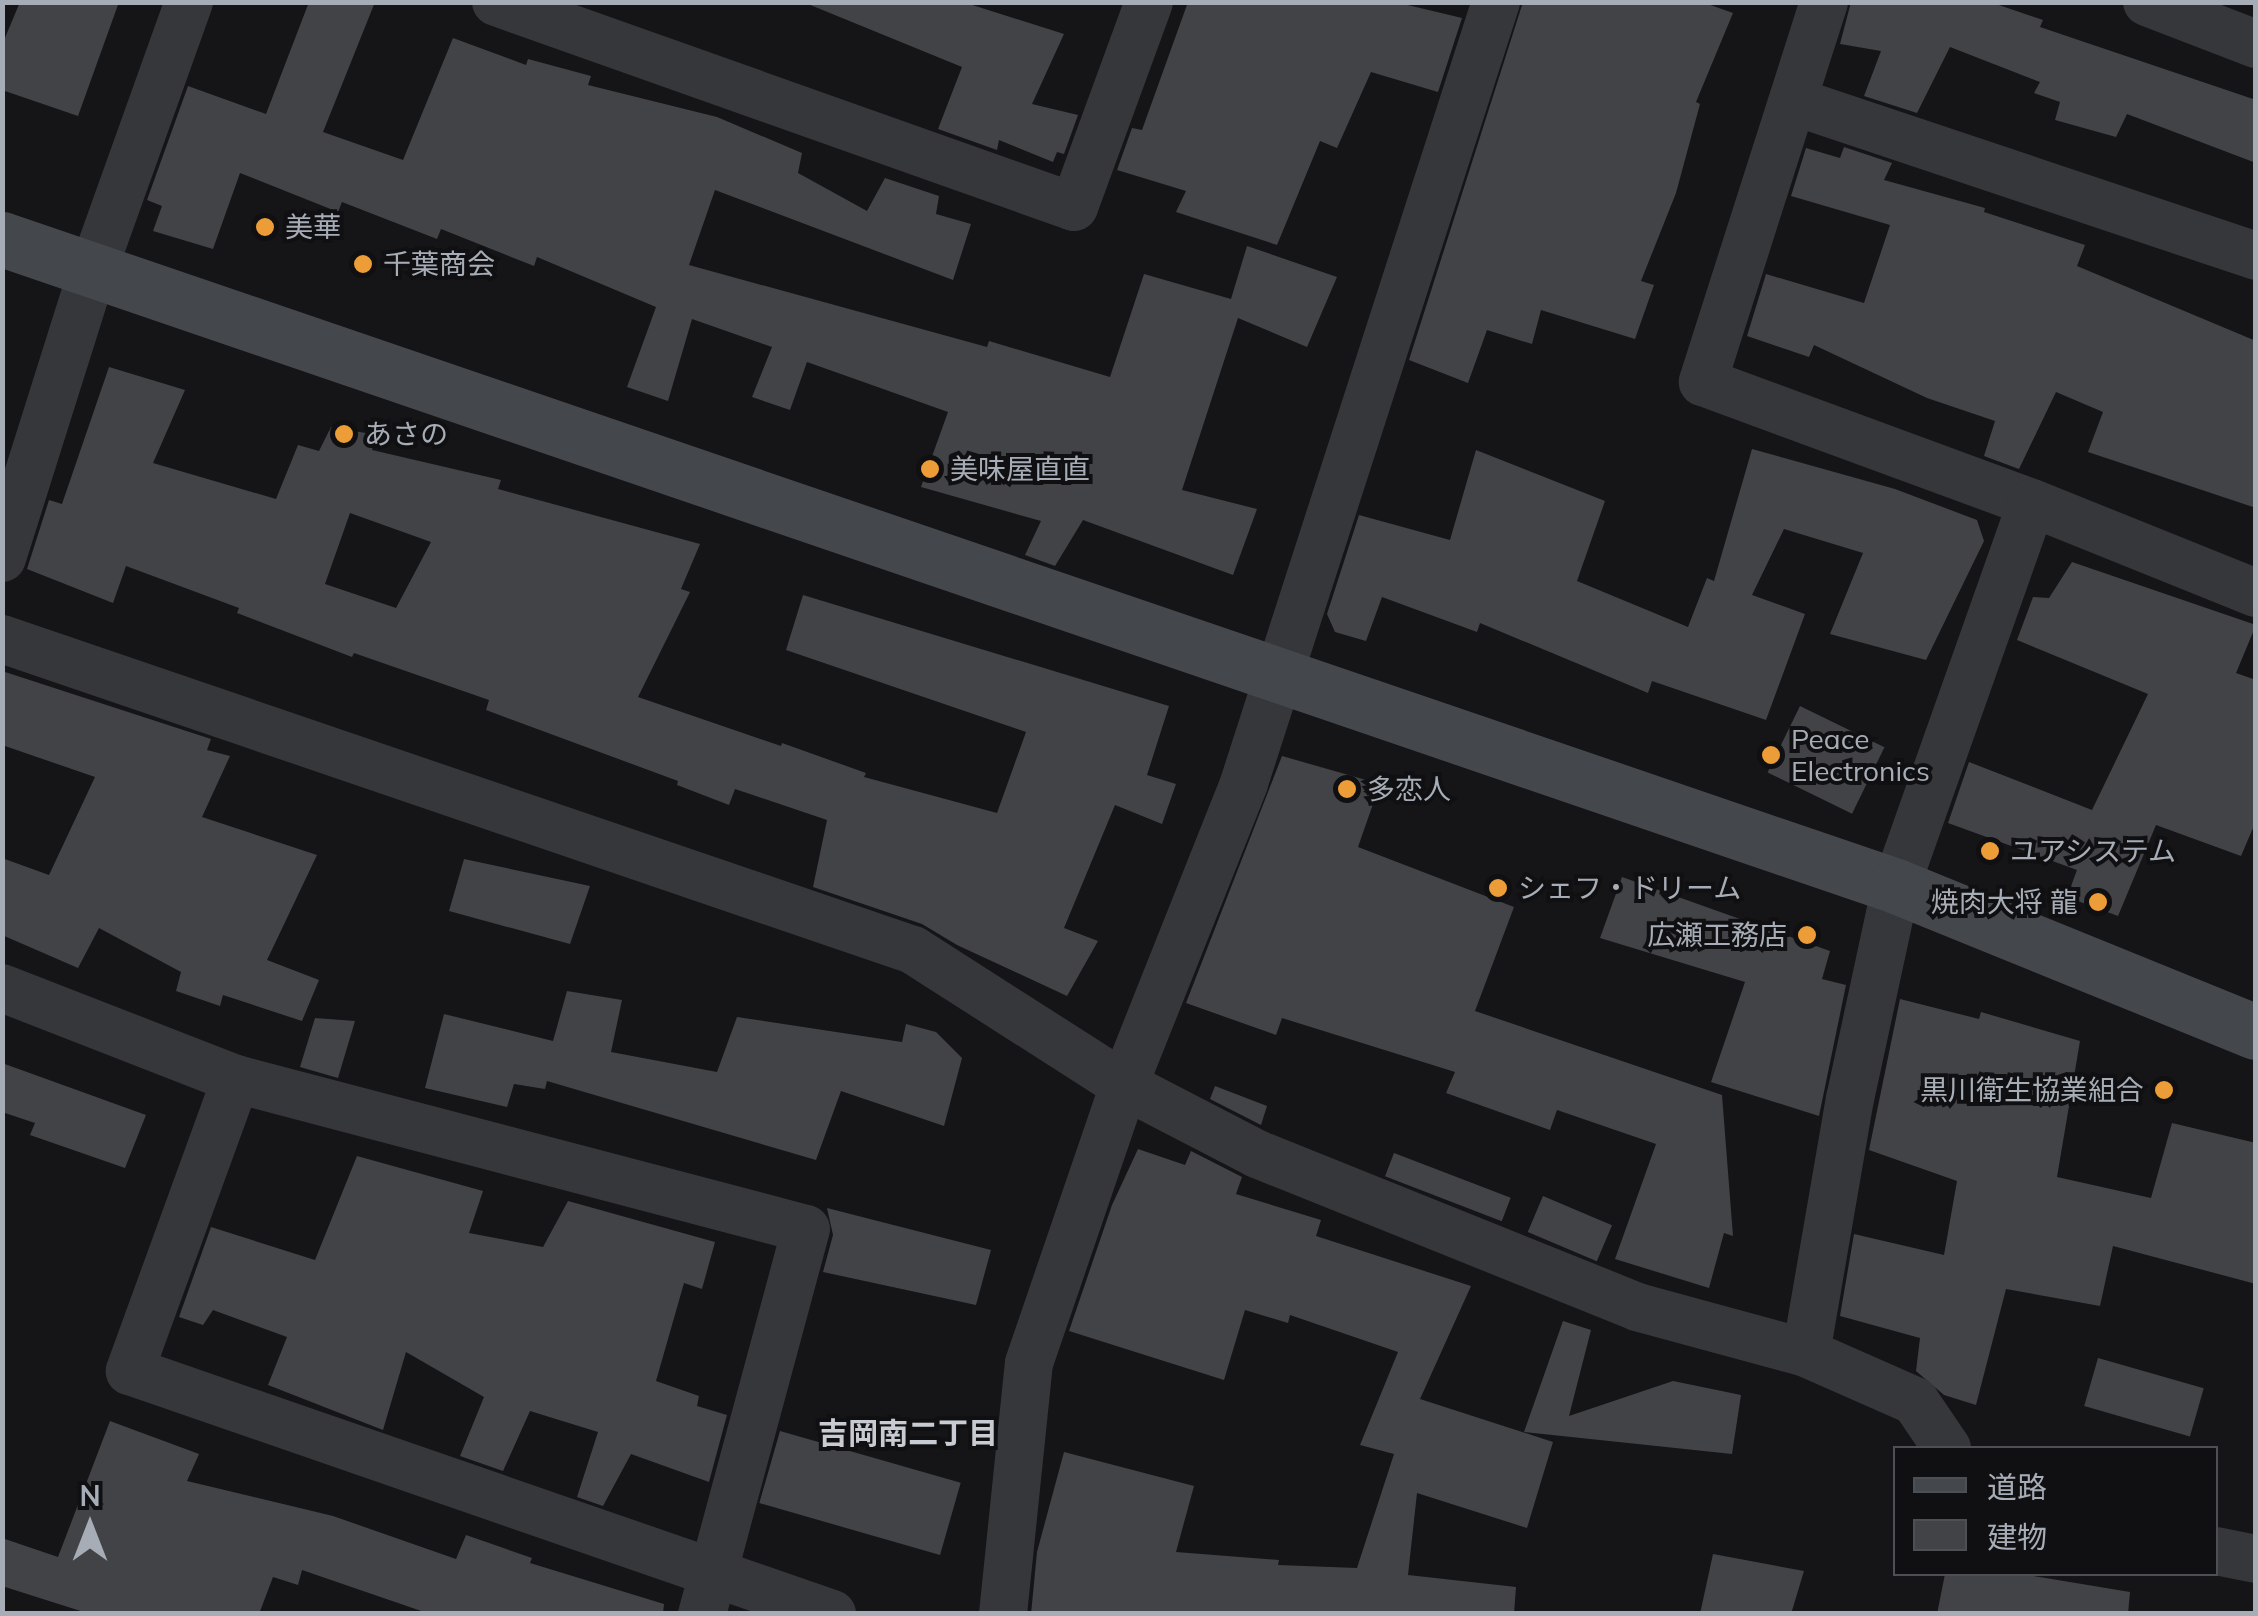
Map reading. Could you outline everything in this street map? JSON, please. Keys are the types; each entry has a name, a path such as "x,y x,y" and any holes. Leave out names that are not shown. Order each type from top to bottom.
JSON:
{"street":[{"path":"2,558 93,270 189,2"},
{"path":"496,2 1074,207 1149,2"},
{"path":"1003,1614 1030,1364 1124,1085 1244,783 1496,2"},
{"path":"1824,2 1703,382 2032,503 2256,593"},
{"path":"2147,2 2256,44"},
{"path":"1793,100 2256,256"},
{"path":"2,239 1896,886 2256,1032"},
{"path":"1806,1353 1850,1099 1896,886 2032,503"},
{"path":"2,639 913,950 1124,1085 1257,1154 1637,1308 1806,1353 1914,1401 1947,1446"},
{"path":"2,988 236,1078 806,1229 709,1592"},
{"path":"236,1078 130,1371 709,1592 832,1614"},
{"path":"2218,1551 2256,1559"}],"building":[{"path":"20,2 119,2 78,116 2,90 2,45"},
{"path":"309,2 375,2 323,132 403,160 453,38 526,65 528,59 591,76 588,85 717,117 802,153 798,173 867,211 885,178 939,196 936,214 971,224 953,280 715,190 689,265 987,347 989,341 1110,377 1144,274 1231,299 1247,246 1337,277 1307,347 1238,318 1182,490 1257,509 1233,575 1083,520 1055,566 1025,555 1041,521 921,487 948,412 807,362 790,410 752,397 772,347 692,319 668,401 627,387 656,307 537,257 534,266 441,229 437,239 342,202 338,212 240,173 213,249 153,231 162,206 147,200 188,86 266,114"},
{"path":"803,2 963,2 1064,34 1032,104 1078,115 1064,154 1057,152 1053,162 999,140 997,150 938,129 962,67"},
{"path":"1188,2 1395,2 1462,18 1438,92 1371,72 1337,148 1320,141 1277,245 1176,212 1186,191 1117,170 1132,128 1142,130"},
{"path":"1523,2 1702,2 1733,13 1696,102 1700,104 1676,193 1641,281 1654,285 1635,339 1541,310 1532,344 1487,330 1468,383 1409,360"},
{"path":"1851,2 1990,2 2043,20 2040,27 2256,100 2256,163 2127,114 2116,137 2055,120 2060,102 2034,93 2040,82 1950,47 1917,113 1864,96 1881,51 1840,44"},
{"path":"1844,147 1892,163 1884,180 1985,208 1984,212 2085,245 2077,266 2256,341 2256,508 2088,452 2103,412 2056,392 2019,469 1984,456 1995,421 1927,398 1814,345 1809,357 1747,336 1766,274 1864,303 1890,225 1791,196 1806,148 1840,158"},
{"path":"109,367 185,390 153,463 276,499 298,445 319,451 331,427 377,435 372,450 501,480 498,489 700,544 681,589 690,592 638,697 781,746 782,743 866,773 864,777 997,813 1026,732 786,650 803,595 1169,706 1147,775 1176,784 1162,824 1115,805 1064,928 1098,941 1067,996 957,945 922,924 813,887 827,820 735,789 729,805 677,785 678,781 486,710 489,700 354,653 352,657 237,613 239,608 126,566 113,603 27,569 49,500 62,504","holes":["350,513 431,542 396,608 325,584"]},
{"path":"1752,449 1895,489 1977,520 1984,541 1926,660 1830,634 1863,553 1784,529 1752,595 1805,614 1766,720 1652,681 1648,693 1480,623 1477,632 1382,597 1366,641 1335,632 1327,614 1359,515 1450,540 1476,450 1605,501 1577,581 1688,627 1707,578 1714,581"},
{"path":"2072,562 2256,625 2236,673 2256,680 2256,821 2241,856 2156,825 2118,916 2067,897 2077,870 1948,823 1969,762 2092,810 2148,694 2017,640 2033,597 2049,598"},
{"path":"2,671 211,739 207,750 230,756 202,817 317,855 267,960 319,980 302,1021 223,995 220,1006 176,991 181,972 99,928 78,968 2,935 2,858 49,875 95,777 2,745"},
{"path":"1800,706 1884,747 1852,814 1768,773"},
{"path":"1282,756 1380,784 1358,847 1514,907 1475,1011 1722,1095 1733,1236 1724,1233 1709,1288 1615,1259 1656,1144 1557,1110 1550,1130 1446,1093 1455,1072 1282,1018 1276,1035 1186,1003"},
{"path":"464,859 590,886 570,944 449,911"},
{"path":"1622,877 1830,951 1822,979 1846,985 1819,1116 1711,1082 1745,982 1600,938"},
{"path":"567,991 622,1000 611,1052 717,1072 737,1017 902,1042 906,1024 936,1032 962,1058 944,1126 841,1091 816,1160 547,1081 545,1089 514,1084 507,1107 425,1088 444,1014 553,1041"},
{"path":"1900,999 1979,1019 1981,1012 2080,1041 2057,1177 2151,1198 2172,1123 2256,1143 2256,1284 2113,1246 2100,1306 2006,1289 1976,1405 1944,1395 1916,1371 1920,1338 1840,1316 1854,1234 1944,1255 1957,1181 1869,1150"},
{"path":"315,1018 355,1021 338,1078 300,1067"},
{"path":"2,1063 146,1115 125,1168 30,1135 35,1123 2,1112"},
{"path":"1215,1086 1267,1106 1261,1125 1210,1099"},
{"path":"1138,1149 1185,1165 1191,1151 1242,1177 1236,1194 1321,1220 1316,1236 1471,1286 1420,1399 1553,1442 1527,1528 1417,1493 1408,1575 1516,1587 1514,1614 1031,1614 1037,1552 1064,1452 1194,1486 1176,1552 1279,1560 1278,1565 1357,1568 1394,1454 1360,1445 1398,1352 1290,1315 1288,1323 1245,1310 1224,1380 1069,1331 1112,1205"},
{"path":"1394,1153 1511,1198 1502,1221 1385,1176"},
{"path":"357,1156 483,1191 469,1233 543,1247 568,1201 715,1242 702,1289 684,1283 656,1381 699,1396 697,1406 727,1415 709,1482 631,1454 603,1506 577,1497 598,1432 530,1411 503,1471 460,1456 484,1397 406,1352 383,1430 268,1385 287,1337 213,1310 203,1325 179,1317 211,1227 315,1260"},
{"path":"1543,1196 1612,1225 1597,1261 1528,1232"},
{"path":"827,1208 991,1250 976,1305 823,1272 833,1235"},
{"path":"1563,1321 1591,1330 1569,1416 1673,1381 1741,1395 1732,1454 1524,1432"},
{"path":"2098,1358 2204,1388 2190,1436 2084,1406"},
{"path":"110,1421 199,1454 187,1481 333,1516 456,1559 466,1535 532,1558 530,1563 664,1604 663,1614 430,1614 302,1570 298,1585 273,1577 259,1614 90,1614 2,1586 2,1538 58,1557"},
{"path":"780,1431 961,1483 940,1555 759,1503"},
{"path":"1713,1554 1804,1571 1791,1614 1700,1614"},
{"path":"1945,1576 2033,1576 2130,1592 2128,1614 1937,1614"}],"place":[{"name":"美華","path":"265,227"},
{"name":"千葉商会","path":"363,264"},
{"name":"あさの","path":"344,434"},
{"name":"美味屋直直","path":"930,469"},
{"name":"Peace Electronics","path":"1771,755"},
{"name":"多恋人","path":"1347,789"},
{"name":"ユアシステム","path":"1990,851"},
{"name":"シェフ・ドリーム","path":"1498,888"},
{"name":"焼肉大将 龍","path":"2098,902"},
{"name":"広瀬工務店","path":"1807,935"},
{"name":"黒川衛生協業組合","path":"2164,1090"}],"district":[{"name":"吉岡南二丁目","path":"908,1433"}]}
